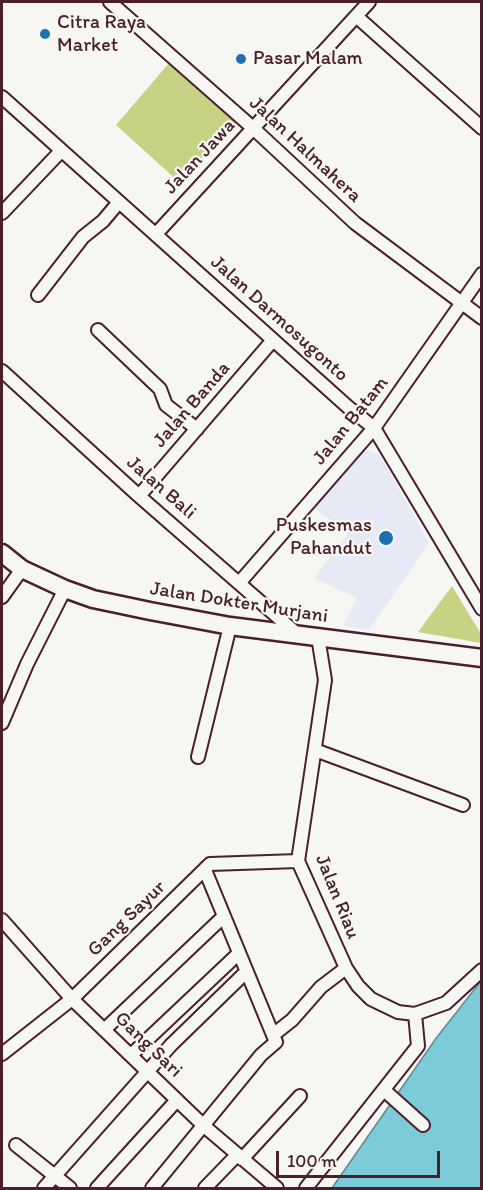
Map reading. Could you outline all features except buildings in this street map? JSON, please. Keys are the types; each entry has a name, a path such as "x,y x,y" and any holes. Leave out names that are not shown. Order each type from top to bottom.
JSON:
{"street":[{"name":"Jalan Halmahera","path":"110,2 253,128 355,223 482,318"},
{"name":"Jalan Jawa","path":"156,234 369,2"},
{"path":"356,16 482,128"},
{"name":"Jalan Darmosugonto","path":"2,97 374,428 482,609"},
{"path":"2,213 61,151"},
{"path":"38,295 83,237 103,221 119,202"},
{"name":"Jalan Batam","path":"240,582 374,428 482,274"},
{"path":"98,330 160,389 166,405 197,429"},
{"name":"Jalan Banda","path":"139,496 273,340"},
{"name":"Jalan Bali","path":"2,371 139,496 296,633"},
{"name":"Jalan Dokter Murjani","path":"2,553 22,569 93,599 230,626 482,658"},
{"path":"2,597 22,569"},
{"path":"2,723 27,664 65,589"},
{"path":"198,757 230,626"},
{"name":"Jalan Riau","path":"318,637 325,680 298,861 346,968 358,986 371,999 398,1012 415,1014"},
{"path":"315,750 463,805"},
{"name":"Gang Sayur","path":"2,1054 72,999 216,862 298,861"},
{"path":"152,1188 261,1055 276,1042 245,973 205,870"},
{"path":"104,1030 223,917"},
{"name":"Gang Sari","path":"2,921 72,999 268,1186"},
{"path":"131,1055 238,954"},
{"path":"273,1035 292,1020 321,987 346,968"},
{"path":"306,1188 418,1046 415,1014 446,1003 482,970"},
{"path":"44,1188 149,1073 171,1045 245,973"},
{"path":"384,1090 423,1125"},
{"path":"205,1188 300,1096"},
{"path":"97,1188 177,1100"},
{"path":"16,1144 70,1188"}],"shaded area":[{"name":"Puskesmas Pahandut","path":"364,449 379,454 429,543 369,630 343,626 357,598 314,578 348,534 311,505"}],"green space":[{"path":"170,62 236,122 180,183 116,125"},
{"path":"452,586 481,634 481,643 418,632"}],"water":[{"path":"481,981 481,1188 332,1188 437,1037"}],"place":[{"name":"Citra Raya Market","path":"45,34"},
{"name":"Pasar Malam","path":"241,59"},
{"name":"Puskesmas Pahandut","path":"386,538"}]}
